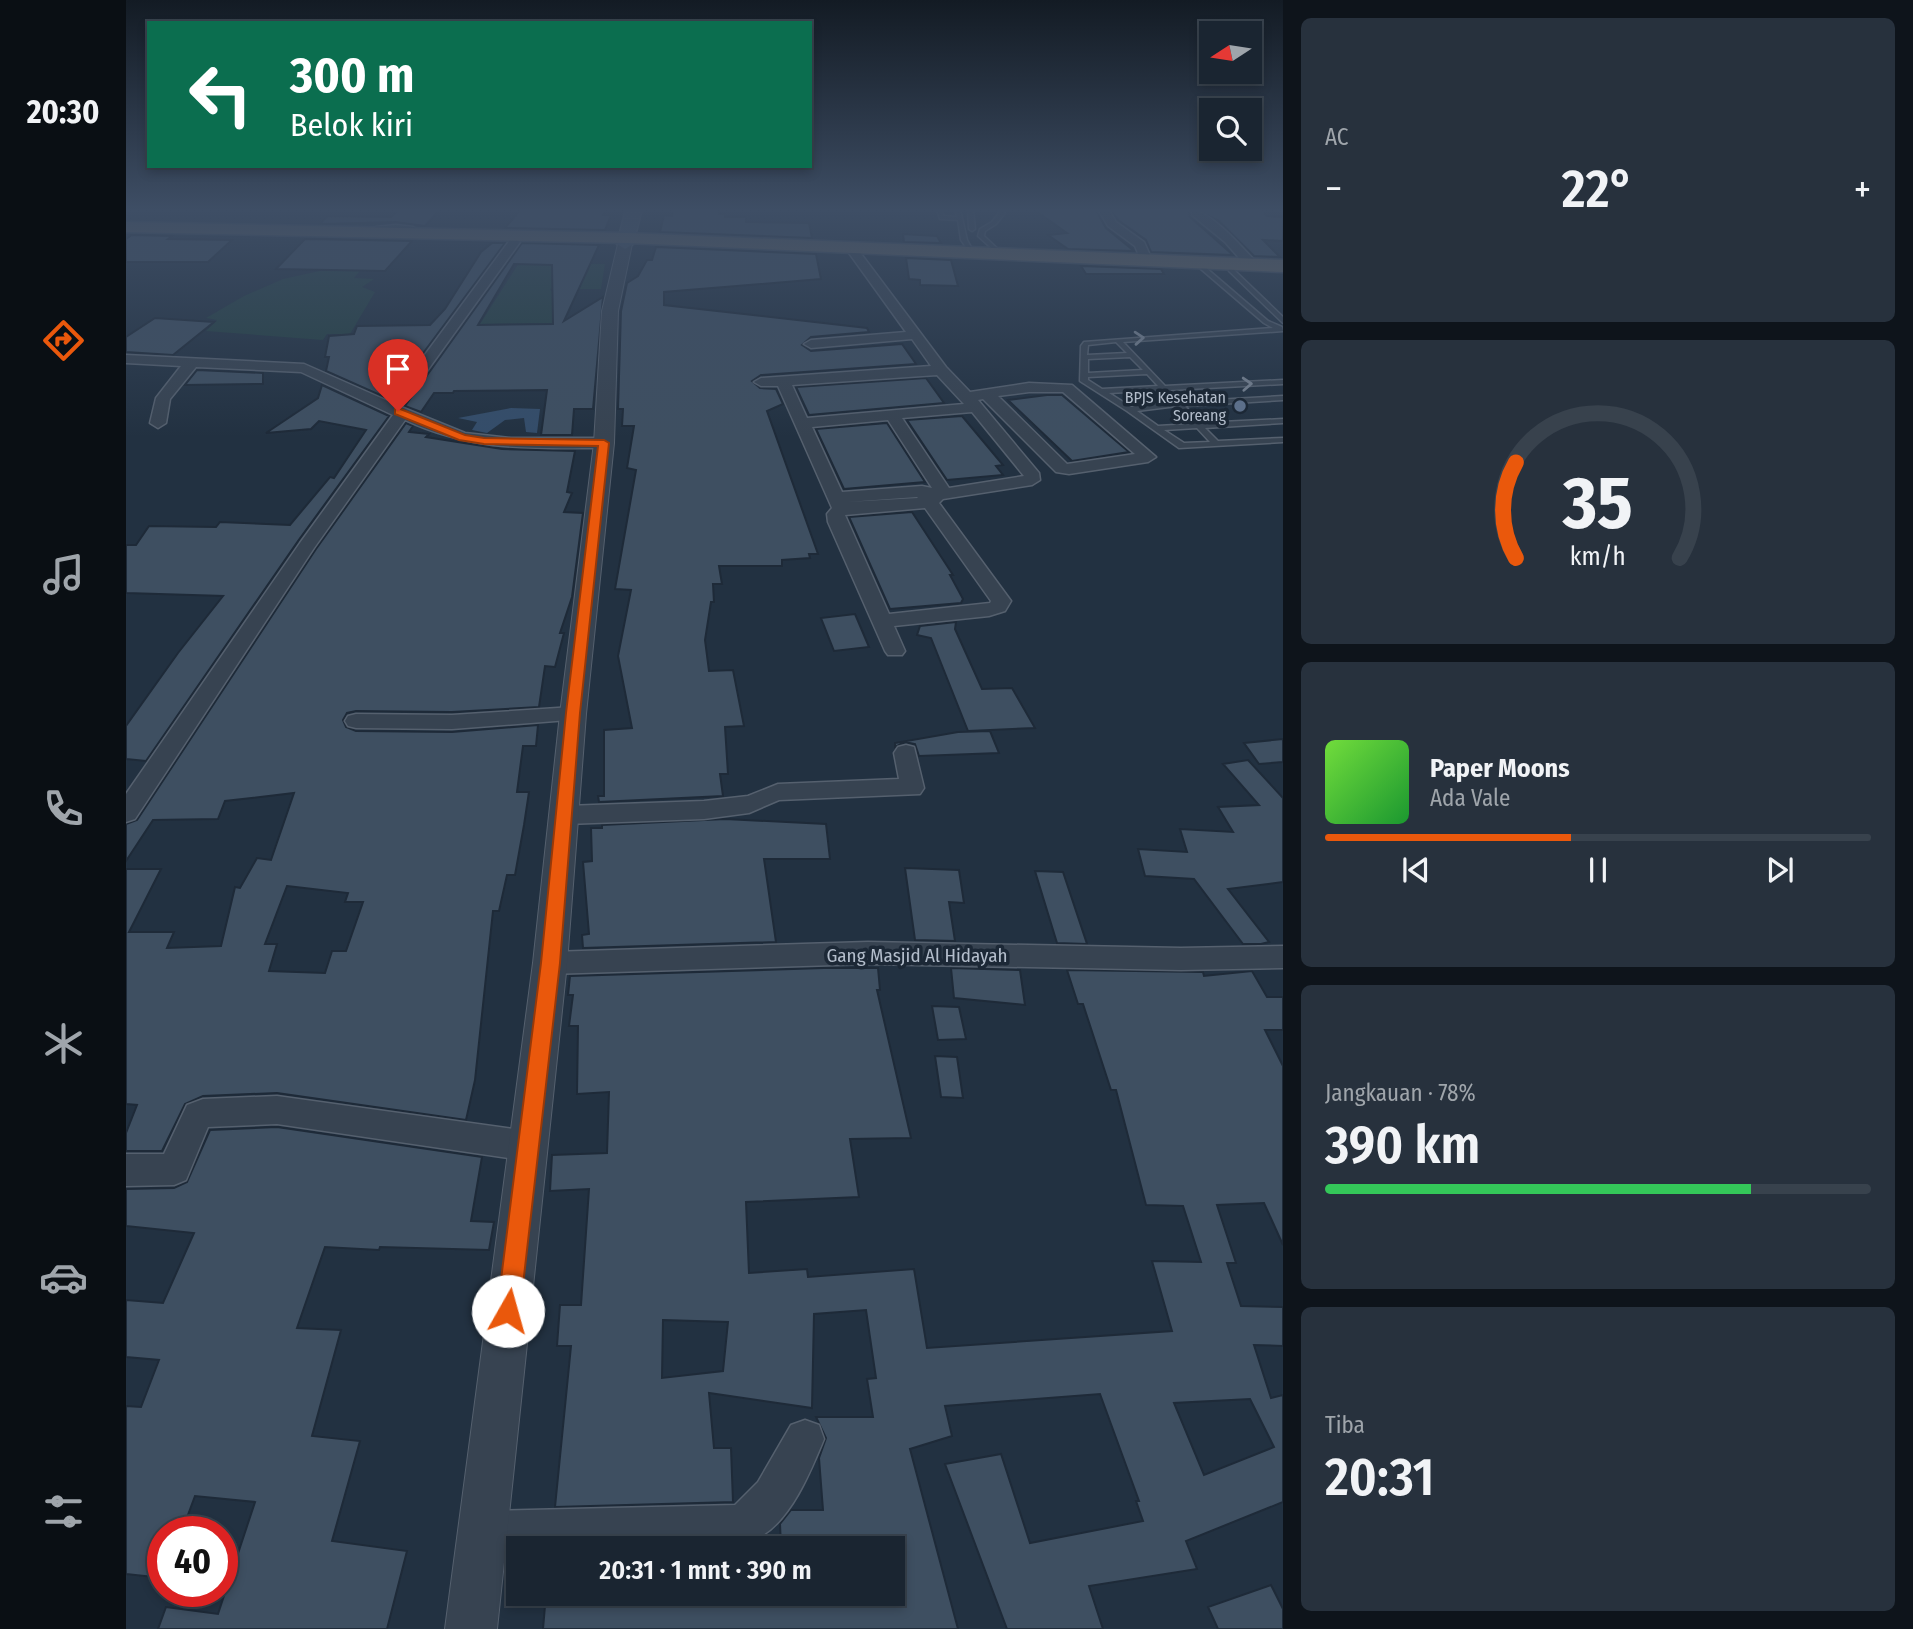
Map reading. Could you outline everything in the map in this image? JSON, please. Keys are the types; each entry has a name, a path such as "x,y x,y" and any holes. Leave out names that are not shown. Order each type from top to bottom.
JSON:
{"street":[{"path":"126,813 484,285"},
{"path":"471,1629 551,963 573,713 604,443 610,311 615,285"},
{"path":"801,423 893,415 976,400 1053,387 1067,388 1147,457 1069,470 1062,468 976,400 941,370 878,285"},
{"path":"811,344 914,335"},
{"path":"126,359 304,368 463,438 484,441 604,443"},
{"path":"158,423 163,398 193,361"},
{"path":"761,382 941,370"},
{"path":"783,381 839,504 836,523 895,651"},
{"path":"839,504 934,495 1032,480 1033,477 976,400"},
{"path":"883,621 989,610 998,607 1001,601 934,495 893,415"},
{"path":"356,721 452,722 573,713"},
{"path":"566,815 681,812 752,803 767,794 778,792 882,786 912,789 906,753"},
{"name":"Gang Masjid Al Hidayah","path":"551,963 867,953 1181,959 1283,957"},
{"path":"126,1170 174,1169 198,1115 203,1113 277,1110 528,1146"},
{"path":"482,1531 727,1528 750,1521 762,1508 788,1472 805,1439"}],"lane":[{"path":"1223,285 1266,322 1282,326"},
{"path":"1245,285 1282,326"},
{"path":"1282,326 1086,343 1084,381 1182,446 1283,440"},
{"path":"1118,340 1216,444"},
{"path":"1084,358 1132,355"},
{"path":"1084,375 1147,372"},
{"path":"1099,391 1283,382"},
{"path":"1130,409 1283,398"},
{"path":"1156,428 1283,421"}],"green space":[{"path":"269,285 365,285 362,287 375,292 350,334 327,334 323,340 206,331 217,320 206,318"},
{"path":"505,285 602,285 601,289 550,289 553,293 552,305 559,312 556,323 480,324"}],"water":[{"path":"511,408 540,409 537,433 526,432 524,418 505,420 487,433 472,430 477,422 458,418"}],"building":[{"path":"460,285 474,285 389,399 326,371 329,357 325,357 329,336 354,334 357,326 430,325 445,309"},
{"path":"492,285 502,285 478,325 553,324 552,285 581,285 564,321 603,297 593,409 574,409 572,435 541,435 547,390 434,393 421,412 405,406"},
{"path":"627,285 748,285 664,292 664,305 867,328 869,332 811,337 802,345 811,351 902,344 916,364 761,375 752,381 760,388 776,389 783,404 767,411 818,554 809,554 810,558 782,560 782,566 719,566 722,584 713,584 714,602 711,602 705,640 709,671 733,670 744,726 725,727 728,774 720,774 723,796 599,802 598,796 604,796 604,730 632,728 618,656 631,590 615,589 636,470 627,468 634,426 622,426 623,409 618,409 621,311"},
{"path":"155,318 214,322 173,355 126,352 126,337"},
{"path":"197,370 263,373 263,384 185,385"},
{"path":"926,378 944,403 809,415 796,387"},
{"path":"322,385 389,416 298,541 146,761 126,759 126,726 223,596 126,593 126,545 136,545 149,526 216,527 220,522 290,525 330,477 334,478 366,430 319,421 311,429 266,433 318,398"},
{"path":"1062,395 1129,452 1072,461 1008,400"},
{"path":"962,416 1003,465 996,466 1003,475 947,480 907,420"},
{"path":"406,423 413,426 409,432 429,434 426,437 502,449 575,451 567,492 572,493 564,512 583,513 572,597 560,633 564,633 555,667 545,666 539,707 452,712 356,711 347,713 343,720 346,727 356,731 452,732 538,725 536,746 523,746 517,792 529,792 524,825 515,875 507,875 499,911 493,911 475,1080 466,1120 277,1093 203,1096 185,1104 162,1151 126,1151 126,1133 137,1105 126,1104 126,869 161,869 129,932 174,932 167,948 221,946 235,887 240,888 257,858 271,860 294,793 225,801 218,819 153,820 126,861 126,824 137,820 316,549","holes":["287,886 348,893 345,902 363,902 346,951 332,951 325,973 269,971 277,944 265,944"]},
{"path":"887,423 925,482 844,489 816,429"},
{"path":"912,512 953,575 950,575 963,599 961,603 890,609 849,517"},
{"path":"855,614 869,647 834,651 821,618"},
{"path":"956,622 955,629 982,689 1012,688 1035,728 968,731 931,638 917,635 920,626"},
{"path":"990,731 999,753 919,756 915,744 905,742 895,747 895,743 958,732"},
{"path":"1283,739 1283,762 1259,764 1244,743"},
{"path":"1248,760 1283,798 1283,882 1228,889 1269,942 1261,944 1243,944 1194,879 1145,876 1138,849 1187,852 1180,829 1233,832 1218,807 1259,805 1223,764"},
{"path":"725,819 826,824 830,859 764,859 776,942 583,948 582,935 589,934 583,862 592,861 591,828 602,828 602,825"},
{"path":"905,868 959,870 964,903 949,902 955,941 915,940"},
{"path":"1035,871 1063,872 1087,944 1057,943"},
{"path":"878,968 880,990 877,990 911,1138 850,1139 859,1197 746,1202 749,1273 807,1269 808,1277 914,1269 927,1348 1172,1331 1152,1261 1201,1262 1183,1206 1146,1205 1116,1090 1111,1090 1083,1004 1078,1004 1067,970 1203,972 1204,976 1252,971 1267,997 1283,997 1283,1030 1265,1030 1283,1066 1283,1245 1264,1203 1217,1205 1236,1263 1227,1263 1241,1306 1283,1307 1283,1346 1254,1345 1271,1398 1283,1395 1283,1502 1186,1541 1197,1569 1089,1586 1103,1629 1007,1629 945,1464 1001,1454 1030,1543 1143,1521 1136,1501 1139,1501 1100,1394 945,1406 952,1436 910,1449 958,1629 543,1629 545,1606 905,1606 905,1536 781,1536 780,1524 791,1510 823,1510 819,1458 826,1438 816,1417 873,1417 867,1379 876,1378 866,1310 814,1314 812,1408 709,1393 714,1448 731,1448 733,1502 555,1507 571,1346 557,1346 560,1305 581,1305 589,1189 550,1191 552,1155 607,1153 609,1092 577,1094 578,1026 569,1026 573,995 568,995 570,976","holes":["663,1320 728,1322 723,1371 662,1378","1250,1399 1274,1447 1204,1475 1174,1403"]},
{"path":"951,968 1020,970 1025,1005 954,998"},
{"path":"932,1006 959,1007 966,1039 938,1040"},
{"path":"935,1056 957,1057 963,1098 941,1097"},
{"path":"277,1127 482,1157 471,1221 494,1222 489,1250 325,1247 297,1328 341,1330 312,1436 360,1441 332,1541 407,1551 387,1629 158,1629 166,1607 218,1614 220,1607 238,1607 238,1553 255,1502 195,1496 188,1516 147,1516 147,1576 126,1574 126,1406 141,1407 159,1360 126,1357 126,1300 163,1303 194,1233 126,1226 126,1189 174,1188 187,1182 210,1130"},
{"path":"1271,1585 1283,1609 1283,1629 1218,1629 1208,1607"}],"place":[{"name":"BPJS Kesehatan Soreang","path":"1240,406"}],"route":[{"path":"398,411 463,438 511,443 604,443 573,713 551,963 508,1311"}]}
